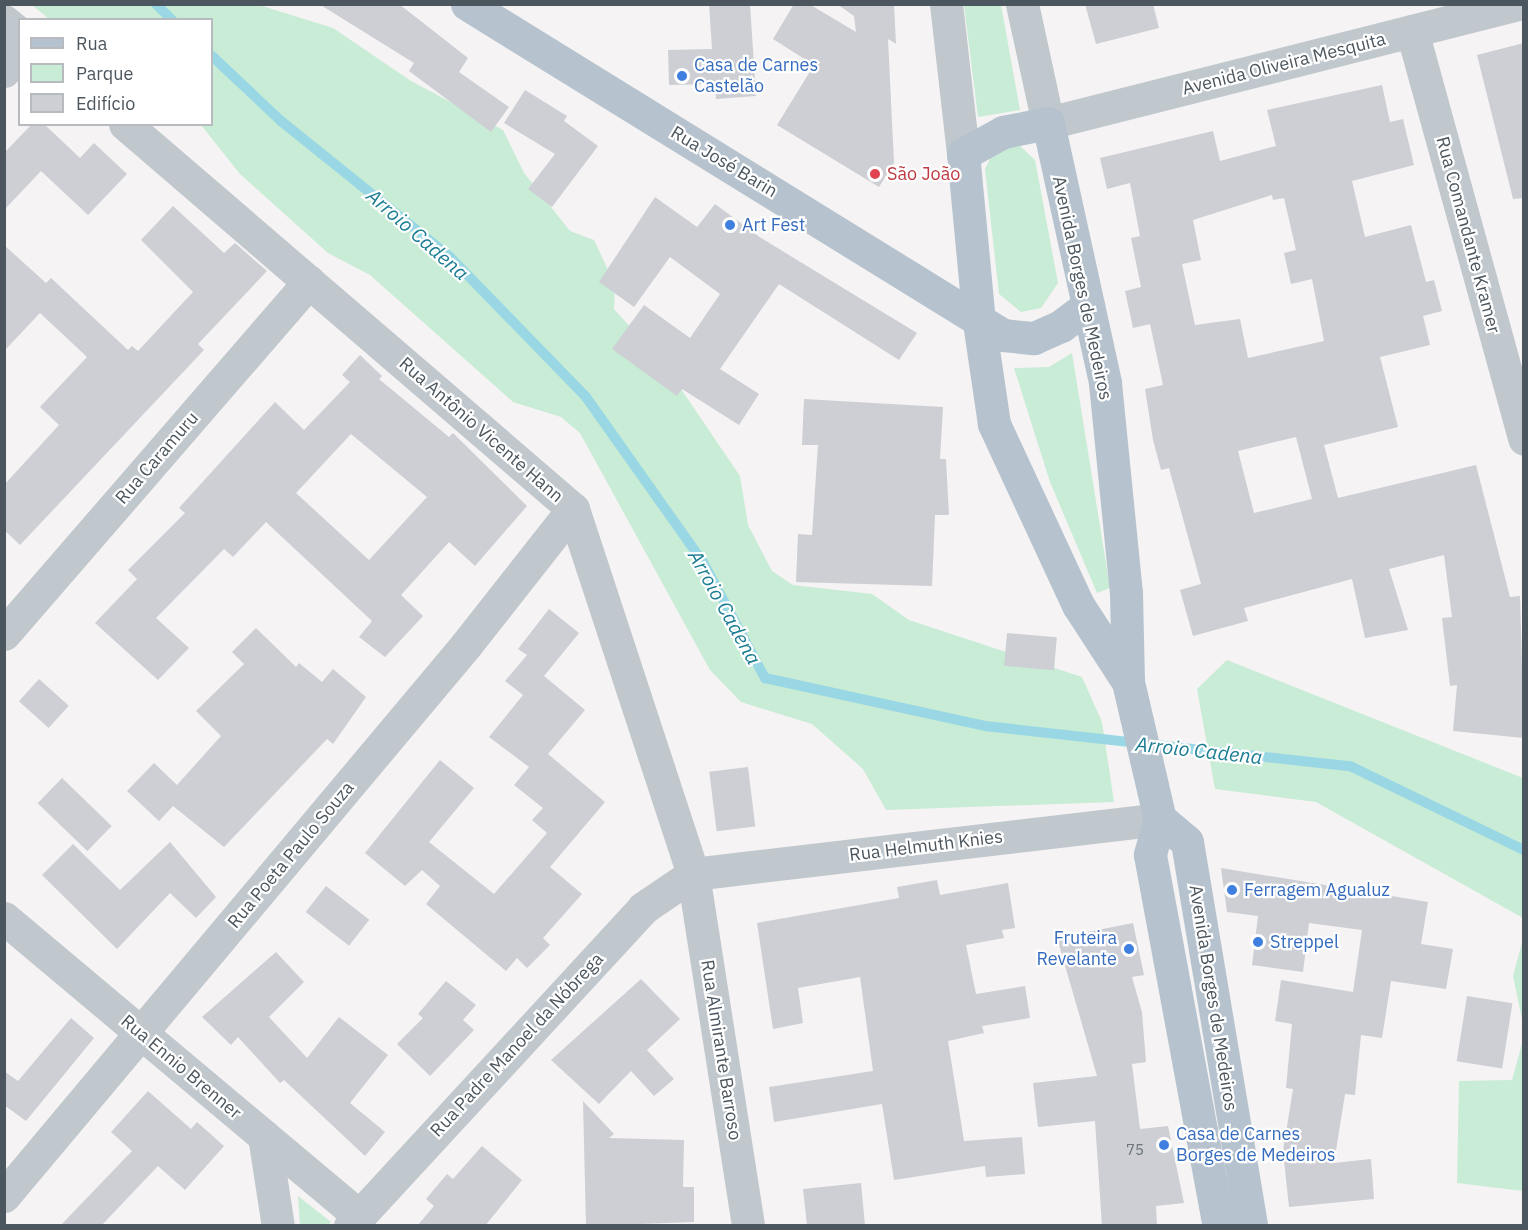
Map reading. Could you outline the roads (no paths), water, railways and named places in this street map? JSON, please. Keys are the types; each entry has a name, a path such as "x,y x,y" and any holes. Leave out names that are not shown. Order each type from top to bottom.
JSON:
{"main road":[{"name":"Rua José Barin","path":"467,4 1002,335 1034,338 1061,326 1088,306"},
{"name":"Avenida Borges de Medeiros","path":"1048,123 1105,383 1126,594 1128,682 1157,808 1150,855 1219,1226"},
{"path":"963,154 1003,132 1048,123"},
{"name":"Avenida Borges de Medeiros","path":"963,154 979,322 994,424 1078,605 1128,682"},
{"name":"Avenida Borges de Medeiros","path":"1157,808 1188,850 1251,1226"}],"street":[{"name":"Avenida Borges de Medeiros","path":"946,4 963,154"},
{"name":"Avenida Borges de Medeiros","path":"1022,4 1048,123"},
{"name":"Avenida Oliveira Mesquita","path":"1048,123 1520,4"},
{"path":"4,21 18,32"},
{"name":"Rua Comandante Kramer","path":"1412,32 1524,439"},
{"path":"4,71 18,55"},
{"name":"Rua Antônio Vicente Hann","path":"127,126 573,509 693,874"},
{"name":"Rua Caramuru","path":"4,634 309,282"},
{"name":"Rua Poeta Paulo Souza","path":"4,1196 142,1034 573,509"},
{"name":"Rua Helmuth Knies","path":"693,874 1157,808"},
{"name":"Rua Padre Manoel da Nóbrega","path":"354,1220 643,908 693,874"},
{"name":"Rua Almirante Barroso","path":"693,874 748,1226"},
{"name":"Rua Ennio Brenner","path":"4,918 264,1137 354,1220"},
{"path":"264,1137 278,1226"}],"waterway":[{"name":"Arroio Cadena","path":"156,4 170,18"},
{"name":"Arroio Cadena","path":"213,57 281,121 449,256 586,397 703,562 765,678 985,726 1350,766 1524,850"}],"place":[{"name":"Casa de Carnes Castelão","path":"682,76"},
{"name":"São João","path":"875,174"},
{"name":"Art Fest","path":"730,225"},
{"name":"Ferragem Agualuz","path":"1232,890"},
{"name":"Streppel","path":"1258,942"},
{"name":"Fruteira Revelante","path":"1129,949"},
{"name":"Casa de Carnes Borges de Medeiros","path":"1164,1145"}]}
